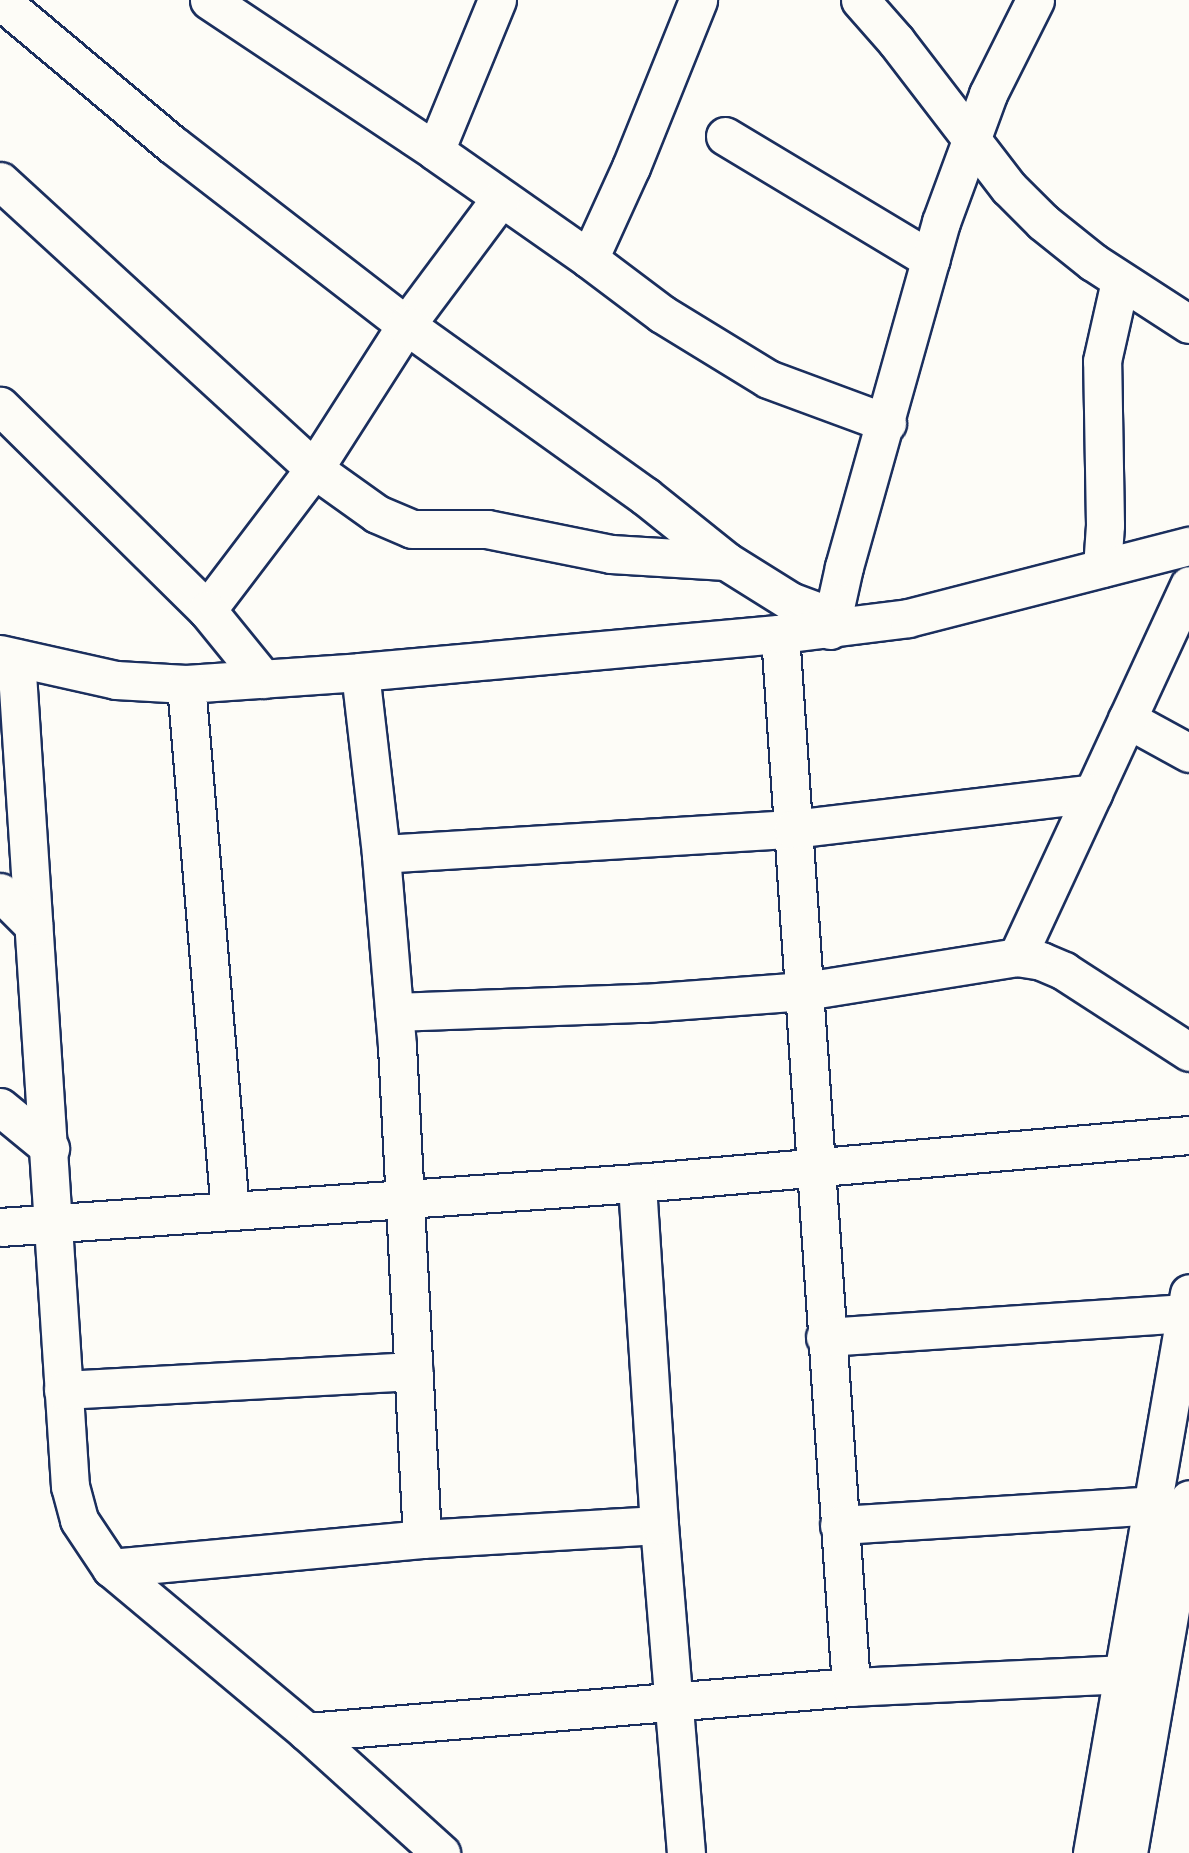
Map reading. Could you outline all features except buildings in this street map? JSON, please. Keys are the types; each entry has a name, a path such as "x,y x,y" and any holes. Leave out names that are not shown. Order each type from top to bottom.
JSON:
{"street":[{"path":"209,0 435,151 662,314 768,379 887,423"},
{"path":"435,151 497,0"},
{"path":"589,259 631,167 698,0"},
{"path":"860,0 896,41 970,141 1009,188 1043,222 1120,281 1189,324"},
{"path":"831,624 856,523 887,423 930,260 970,141 1008,49 1035,0"},
{"path":"0,1 173,145 406,325 645,496 726,561 831,624"},
{"path":"725,135 930,260"},
{"path":"0,181 314,469 377,514 412,529 487,529 611,554 726,561"},
{"path":"206,610 314,469 406,325 499,198"},
{"path":"1102,568 1105,525 1102,361 1120,281"},
{"path":"0,406 206,610 263,678"},
{"path":"441,1853 307,1732 111,1568 94,1547 79,1520 70,1486 50,1148 8,656 116,680 186,684 360,672 780,634 831,624 908,618 1189,546"},
{"path":"1017,957 1189,585"},
{"path":"780,634 850,1688"},
{"path":"360,672 381,855 394,1012 422,1539"},
{"path":"186,684 230,1211"},
{"path":"1127,719 1189,753"},
{"path":"381,855 793,829 1093,793"},
{"path":"0,892 33,925"},
{"path":"394,1012 644,1003 805,991 1017,957 1041,961 1064,971 1189,1052"},
{"path":"0,1107 50,1148"},
{"path":"0,1227 637,1183 1189,1135"},
{"path":"637,1183 659,1525 686,1853"},
{"path":"825,1337 1187,1303 1172,1502 1124,1674 1092,1853"},
{"path":"64,1390 413,1371"},
{"path":"839,1525 1172,1502"},
{"path":"1128,1853 1184,1570 1172,1502"},
{"path":"111,1568 422,1539 659,1525"},
{"path":"307,1732 672,1700 1124,1674"}]}
